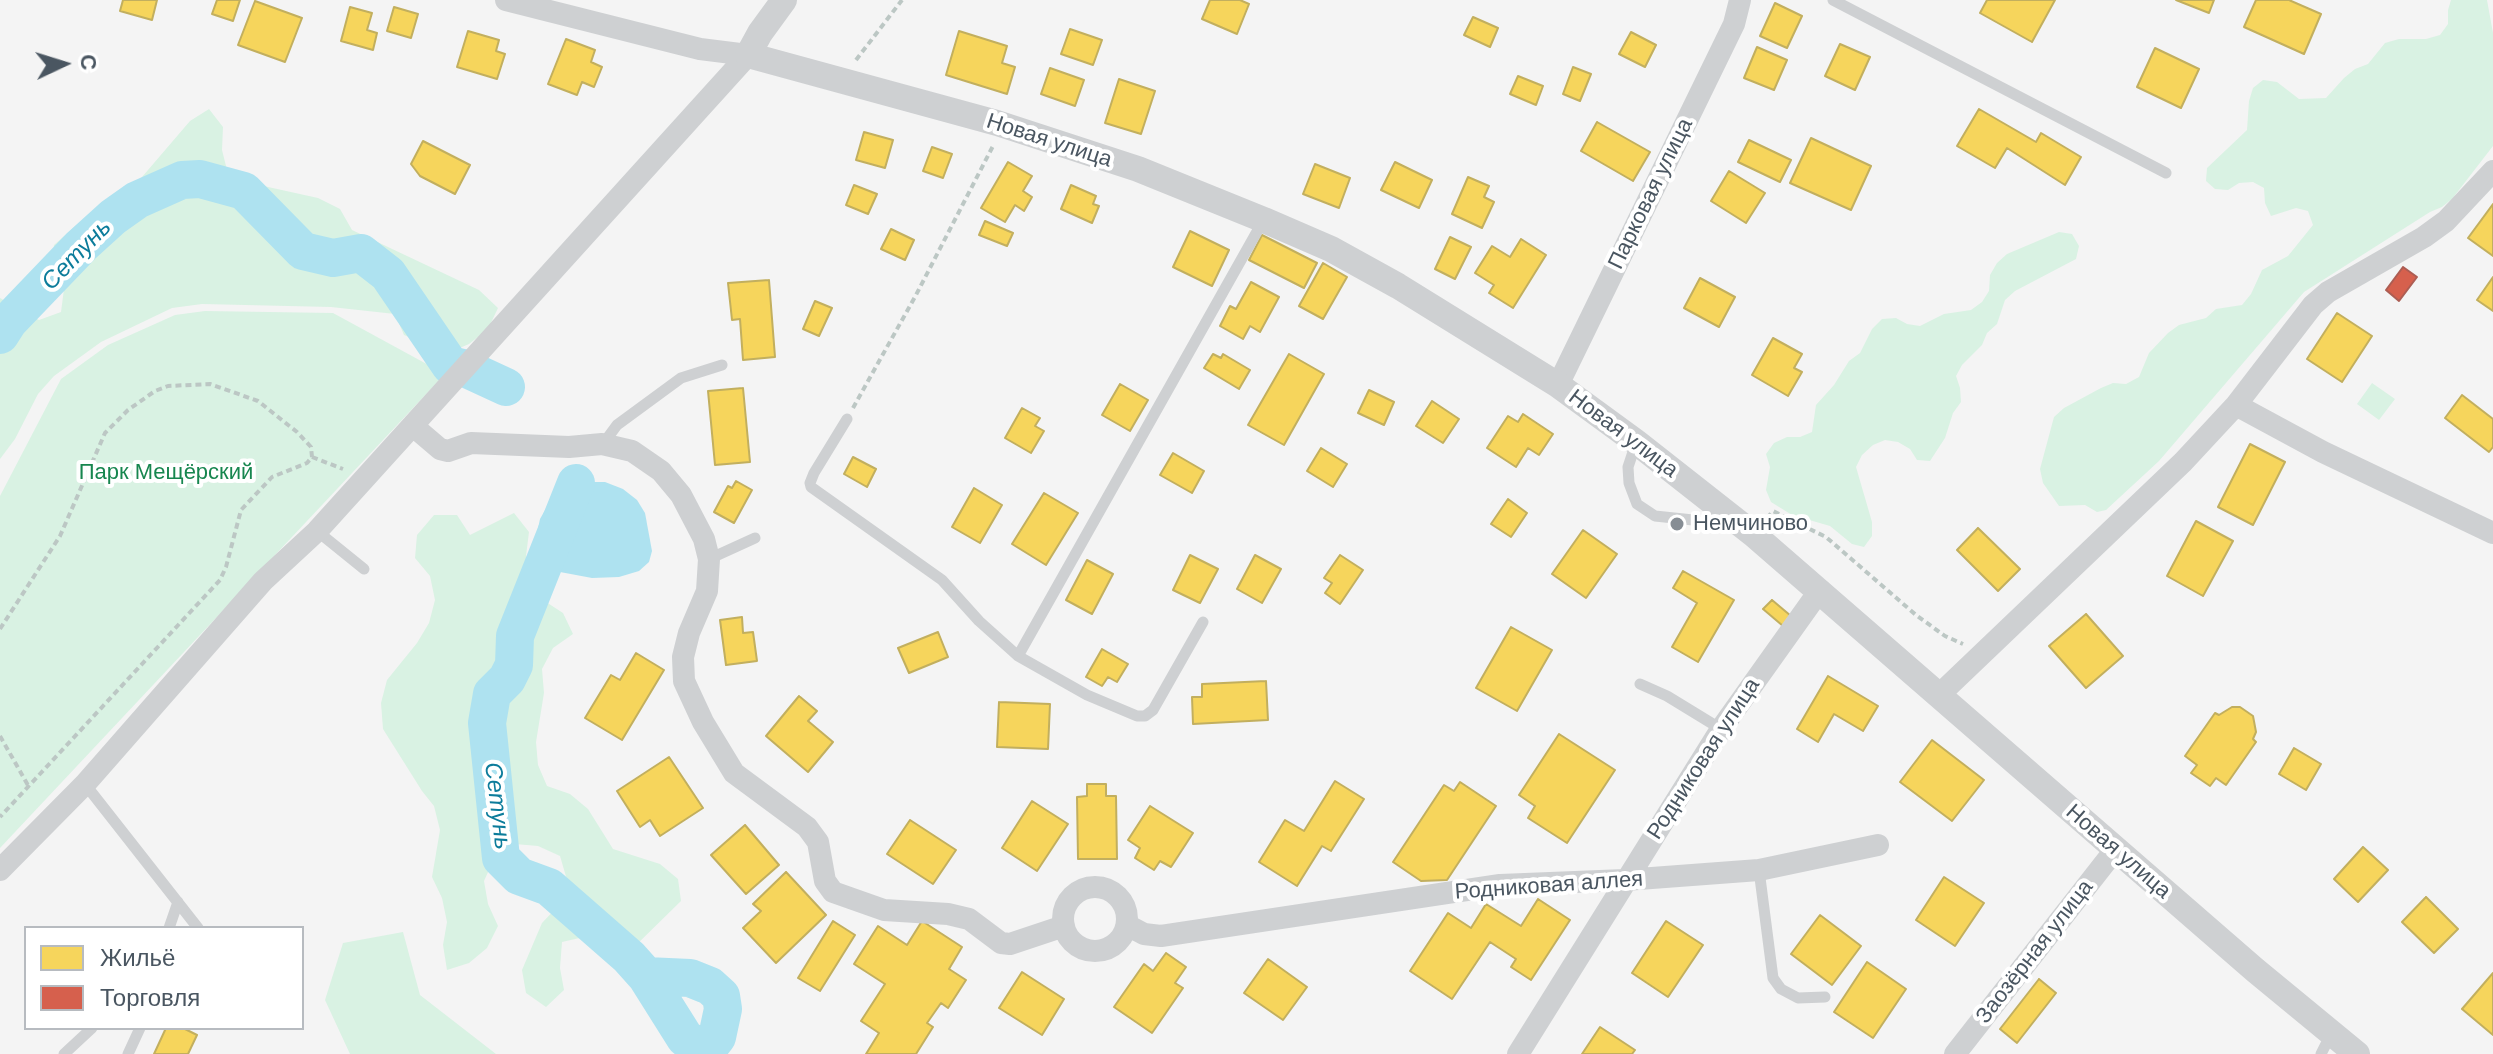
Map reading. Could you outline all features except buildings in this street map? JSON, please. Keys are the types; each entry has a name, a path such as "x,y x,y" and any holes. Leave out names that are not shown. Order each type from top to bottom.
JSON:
{"street":[{"path":"506,0 700,49 748,55"},
{"path":"0,870 85,784 263,581 317,531 441,396 748,55 784,0"},
{"name":"Парковая улица","path":"1558,385 1734,24 1740,0"},
{"name":"Новая улица","path":"748,55 997,123 1138,169 1264,220 1331,249 1398,286 1558,385 1731,516 1820,590 2115,850 2326,1044 2357,1054"},
{"path":"1939,695 2183,462 2236,405 2313,305 2328,292 2446,221 2493,171"},
{"path":"2236,405 2323,452 2493,533"},
{"path":"413,426 440,449 448,451 471,443 569,447 602,444 632,451 661,471 681,495 704,539 709,559 707,591 689,633 683,657 684,681 703,722 734,773 807,827 818,842 825,881 833,892 884,910 948,914 969,919 1001,943 1010,944 1064,926"},
{"name":"Родниковая улица","path":"1518,1054 1721,729 1820,590"},
{"name":"Родниковая аллея","path":"1127,925 1144,934 1161,936 1500,885 1759,870 1878,845"},
{"name":"Заозёрная улица","path":"1955,1054 2115,850"},
{"path":"1088,888 1101,888 1113,892 1122,901 1127,912 1127,925 1114,946 1102,951 1090,951 1078,947 1069,938 1064,926 1064,914 1068,902 1077,893 1088,888"}],"lane":[{"path":"1833,0 2166,173"},
{"path":"1018,656 1264,220"},
{"path":"602,444 617,425 681,378 722,365"},
{"path":"847,419 814,473 811,487 942,580 979,621 1018,656 1087,695 1137,716 1145,716 1153,710 1203,622"},
{"path":"1636,442 1628,467 1629,483 1637,504 1655,516 1693,520 1731,516"},
{"path":"317,531 364,569"},
{"path":"709,559 755,538"},
{"path":"1640,684 1667,696 1721,729"},
{"path":"85,784 196,926"},
{"path":"1759,870 1773,978 1781,989 1798,998 1825,997"},
{"path":"170,926 178,902"},
{"path":"64,1054 90,1030"},
{"path":"128,1054 139,1030"}],"path":[{"path":"843,80 902,0"},
{"path":"847,419 997,139"},
{"path":"0,629 60,536 105,433 128,410 155,391 168,386 210,384 258,401 311,447 312,457 307,463 272,477 241,510 220,580 0,817"},
{"path":"312,457 365,478"},
{"path":"1762,524 1773,511 1826,537 1916,615 1945,636 1983,654"},
{"path":"0,736 29,787"}],"green space":[{"path":"2451,0 2487,0 2493,33 2493,146 2452,199 2304,292 2159,461 2106,510 2097,512 2085,505 2059,506 2043,483 2040,469 2054,417 2064,408 2101,388 2113,383 2126,384 2139,377 2149,353 2179,325 2206,318 2216,309 2242,305 2262,270 2288,256 2313,225 2308,211 2296,208 2271,216 2265,203 2264,188 2253,182 2239,183 2228,190 2215,189 2206,181 2207,168 2247,130 2253,88 2263,80 2277,82 2299,99 2326,98 2355,69 2368,64 2385,43 2440,35 2448,24"},
{"path":"209,109 223,127 222,150 228,174 250,183 318,198 340,209 352,230 479,290 498,308 488,329 469,344 448,353 404,335 395,314 331,307 202,304 172,308 101,342 54,376 38,394 15,439 0,459 0,298 39,320 61,312 64,289 51,268 54,245 89,214 130,191 190,121"},
{"path":"2059,232 2072,234 2079,246 2076,259 2015,291 2005,300 1997,324 1956,376 1961,402 1953,413 1945,438 1930,461 1917,460 1910,449 1898,442 1885,440 1862,455 1856,467 1872,522 1872,536 1864,547 1852,544 1830,526 1792,515 1771,502 1766,490 1770,467 1766,454 1774,443 1812,432 1816,405 1834,385 1849,361 1860,353 1872,329 1882,319 1896,318 1920,326 1944,314 1971,310 1982,302 1989,291 1990,275 2007,254"},
{"name":"Парк Мещёрский","path":"205,311 333,313 445,374 0,848 0,496 61,379 108,345 175,315"},
{"path":"2372,383 2395,399 2379,420 2357,404"},
{"path":"514,513 529,532 526,556 530,580 543,600 563,613 573,634 553,648 542,669 544,693 536,742 538,765 547,786 570,794 588,809 613,849 660,864 678,879 681,901 630,951 584,937 562,942 560,968 564,990 546,1007 526,993 522,970 542,923 559,905 567,880 560,856 538,846 515,844 494,859 484,881 488,904 498,926 487,948 469,963 447,970 443,945 447,922 442,898 432,877 440,830 434,806 383,729 381,703 387,680 429,623 435,600 430,576 415,558 417,535 434,515 457,515 470,535"},
{"path":"403,932 420,995 496,1054 350,1054 325,1000 343,943"}],"water":[{"path":"581,482 605,482 623,489 637,500 645,513 652,551 649,562 639,571 619,577 592,578 560,572 545,564 536,538 540,519 553,496"}],"waterway":[{"name":"Сетунь","path":"0,335 9,321 113,217 137,200 182,180 200,179 244,191 303,251 333,258 361,253 388,274 450,365 467,369 506,387"},
{"name":"Сетунь","path":"576,483 515,636 514,665 507,679 492,694 487,723 501,858 519,876 549,887 629,957 646,976 685,1038 709,1054"},
{"path":"646,976 690,978 710,986 721,996 723,1009 717,1037 706,1051"}],"place":[{"name":"Немчиново","path":"1677,524"}]}
